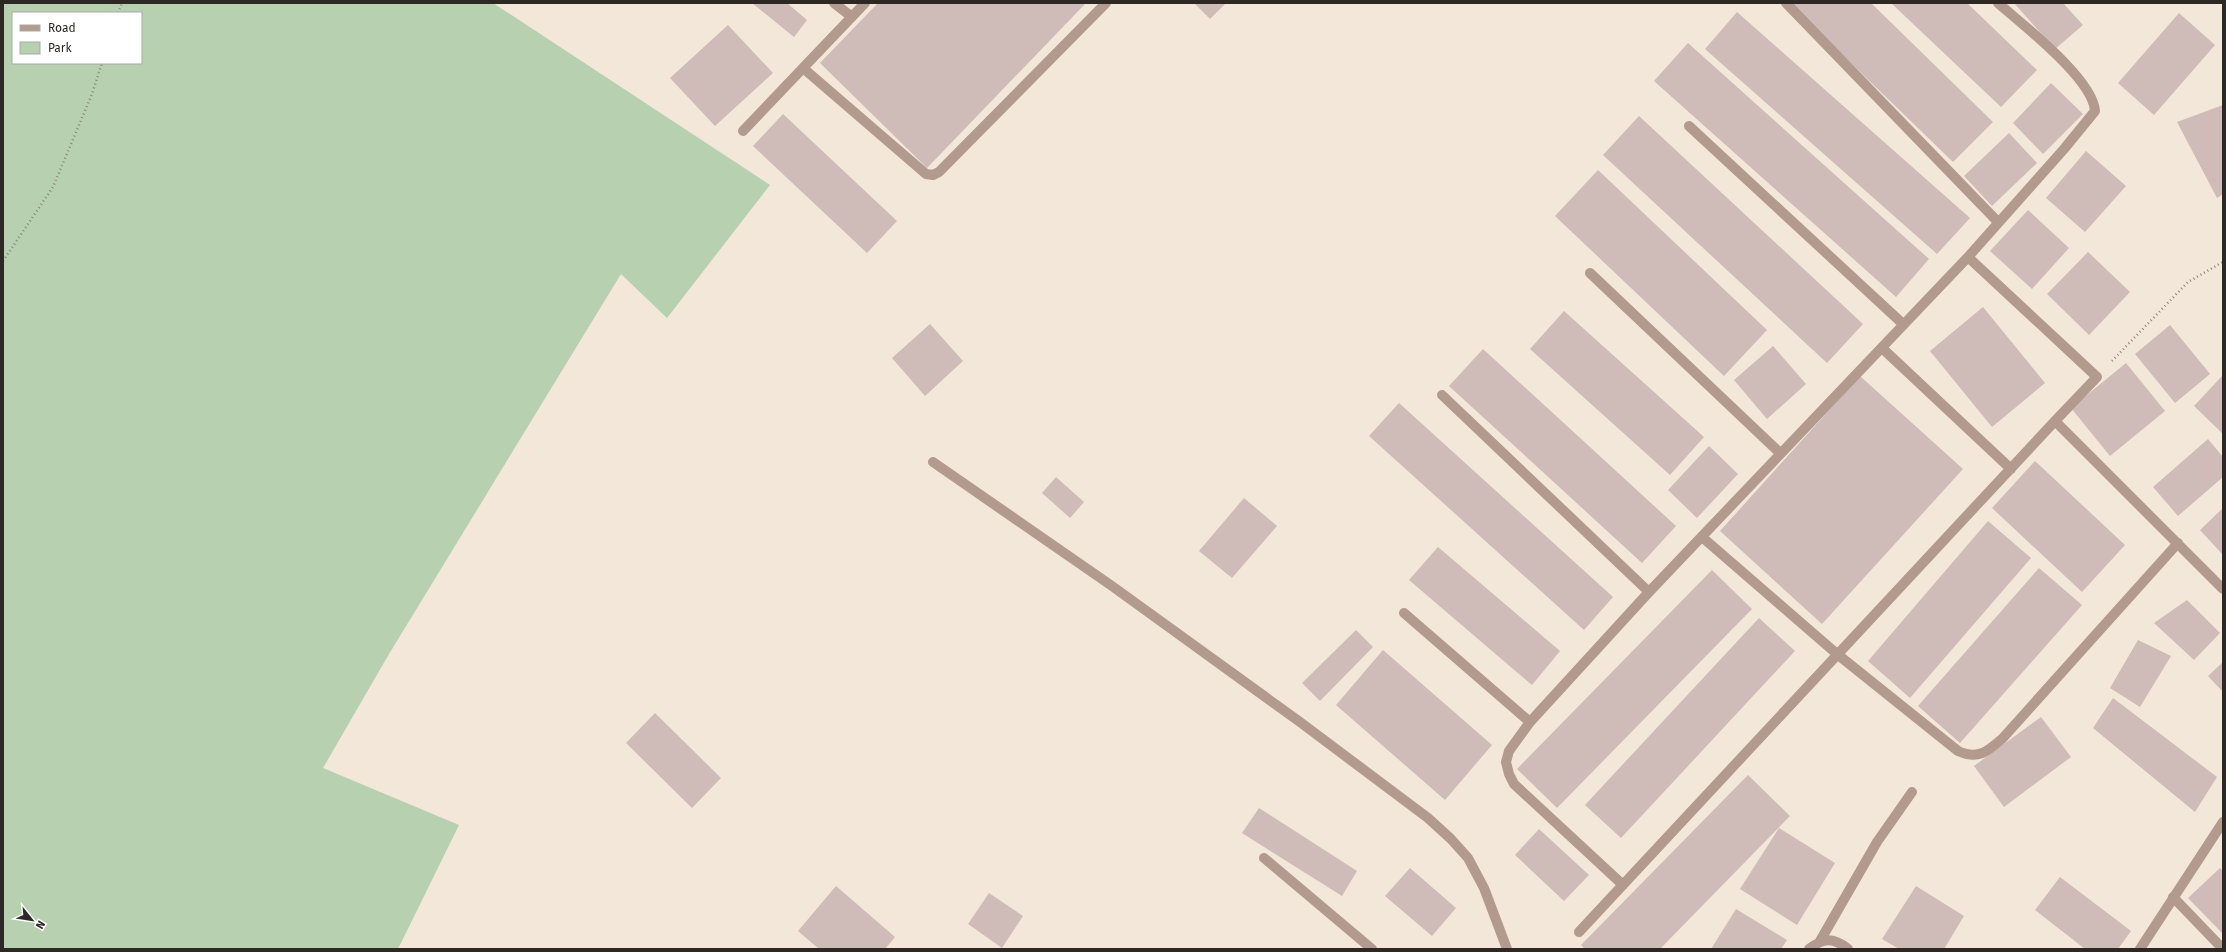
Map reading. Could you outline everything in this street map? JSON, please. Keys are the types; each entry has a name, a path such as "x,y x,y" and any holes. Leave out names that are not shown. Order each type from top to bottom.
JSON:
{"street":[{"path":"834,3 852,17"},
{"path":"743,132 865,3"},
{"path":"803,68 926,174 933,175 939,172 1106,3"},
{"path":"1786,3 1998,222"},
{"path":"1623,885 1514,784 1509,774 1506,762 1509,751 1530,722 1649,592 1968,257 2064,149 2095,111 2094,101 2089,93 2066,65 1998,3"},
{"path":"1689,126 1903,324"},
{"path":"1579,932 2097,377 1968,257"},
{"path":"1590,273 1780,453"},
{"path":"1882,348 2010,469"},
{"path":"1442,395 1649,592"},
{"path":"2055,421 2223,588"},
{"path":"933,462 1112,586 1300,722 1428,818 1451,839 1468,858 1484,888 1507,949"},
{"path":"1702,537 1837,654 1958,751 1969,756 1985,753 2002,739 2178,543"},
{"path":"1404,613 1530,722"},
{"path":"1810,949 1820,941 1877,842 1912,792"},
{"path":"2140,949 2223,822"},
{"path":"1264,858 1372,949"},
{"path":"2174,897 2223,949"},
{"path":"1820,941 1833,941 1848,949"}],"path":[{"path":"3,261 53,187 92,94 102,64"},
{"path":"2097,377 2188,282 2223,262"}],"green space":[{"path":"3,3 493,3 770,185 667,318 621,274 389,654 323,768 459,825 398,949 3,949"}],"building":[{"path":"752,3 787,3 807,20 794,37"},
{"path":"878,3 1086,3 927,168 820,63"},
{"path":"1194,3 1226,3 1210,19"},
{"path":"1795,3 1871,3 1993,122 1953,162 1792,6"},
{"path":"1891,3 1967,3 2037,70 2001,107"},
{"path":"2014,3 2063,3 2083,25 2055,49"},
{"path":"1737,12 1970,218 1937,254 1705,49"},
{"path":"2179,13 2215,45 2154,115 2118,83"},
{"path":"728,25 773,73 715,126 670,78"},
{"path":"1688,43 1929,259 1896,297 1654,81"},
{"path":"2051,83 2083,114 2043,154 2013,123"},
{"path":"2223,105 2223,194 2217,198 2177,122"},
{"path":"783,114 897,221 867,253 753,146"},
{"path":"1639,116 1863,324 1827,363 1603,155"},
{"path":"2009,133 2037,163 1992,206 1964,176"},
{"path":"2086,151 2126,186 2085,232 2046,198"},
{"path":"1598,170 1767,330 1724,376 1555,216"},
{"path":"2028,210 2069,248 2032,289 1990,251"},
{"path":"2088,252 2130,292 2089,335 2047,294"},
{"path":"1983,307 2045,383 1992,427 1930,351"},
{"path":"1564,311 1704,437 1670,475 1530,349"},
{"path":"930,324 963,361 925,396 892,358"},
{"path":"2170,325 2210,374 2175,403 2135,354"},
{"path":"1773,346 1806,384 1767,419 1734,380"},
{"path":"1483,349 1676,526 1642,563 1449,386"},
{"path":"2126,363 2165,411 2110,456 2071,408"},
{"path":"2223,375 2223,434 2194,406"},
{"path":"1860,376 1963,469 1822,624 1720,531"},
{"path":"1399,403 1613,597 1584,630 1369,436"},
{"path":"2208,439 2223,457 2223,477 2178,516 2153,487"},
{"path":"1709,446 1738,474 1697,518 1668,490"},
{"path":"2035,461 2125,545 2082,592 1992,508"},
{"path":"1056,477 1084,502 1070,518 1042,493"},
{"path":"1244,498 1277,526 1232,578 1199,551"},
{"path":"2223,508 2223,555 2200,530"},
{"path":"1988,521 2031,558 1910,698 1868,661"},
{"path":"1438,547 1560,651 1532,685 1409,580"},
{"path":"2039,568 2082,605 1960,743 1918,706"},
{"path":"1712,570 1752,609 1557,808 1517,769"},
{"path":"2187,600 2220,633 2194,660 2154,623"},
{"path":"1759,618 1795,651 1621,838 1585,805"},
{"path":"1356,630 1373,647 1320,701 1302,683"},
{"path":"2138,640 2171,656 2140,707 2110,688"},
{"path":"1383,650 1492,745 1445,800 1336,705"},
{"path":"2223,662 2223,692 2208,676"},
{"path":"2113,698 2217,777 2195,812 2093,728"},
{"path":"655,713 721,778 692,808 626,743"},
{"path":"2041,717 2071,757 2004,807 1974,766"},
{"path":"1748,775 1790,816 1660,949 1585,949 1581,945"},
{"path":"1259,808 1357,871 1342,896 1242,833"},
{"path":"1779,828 1835,863 1797,925 1740,889"},
{"path":"1539,829 1589,875 1564,901 1515,855"},
{"path":"1410,868 1456,908 1432,936 1385,896"},
{"path":"2220,868 2223,871 2223,934 2188,898"},
{"path":"2060,877 2131,931 2118,949 2085,949 2035,910"},
{"path":"836,886 895,937 885,949 819,949 798,931"},
{"path":"1916,886 1964,916 1944,949 1899,949 1882,939"},
{"path":"989,893 1023,916 1002,948 968,924"},
{"path":"1736,909 1787,940 1781,949 1711,949"}]}
